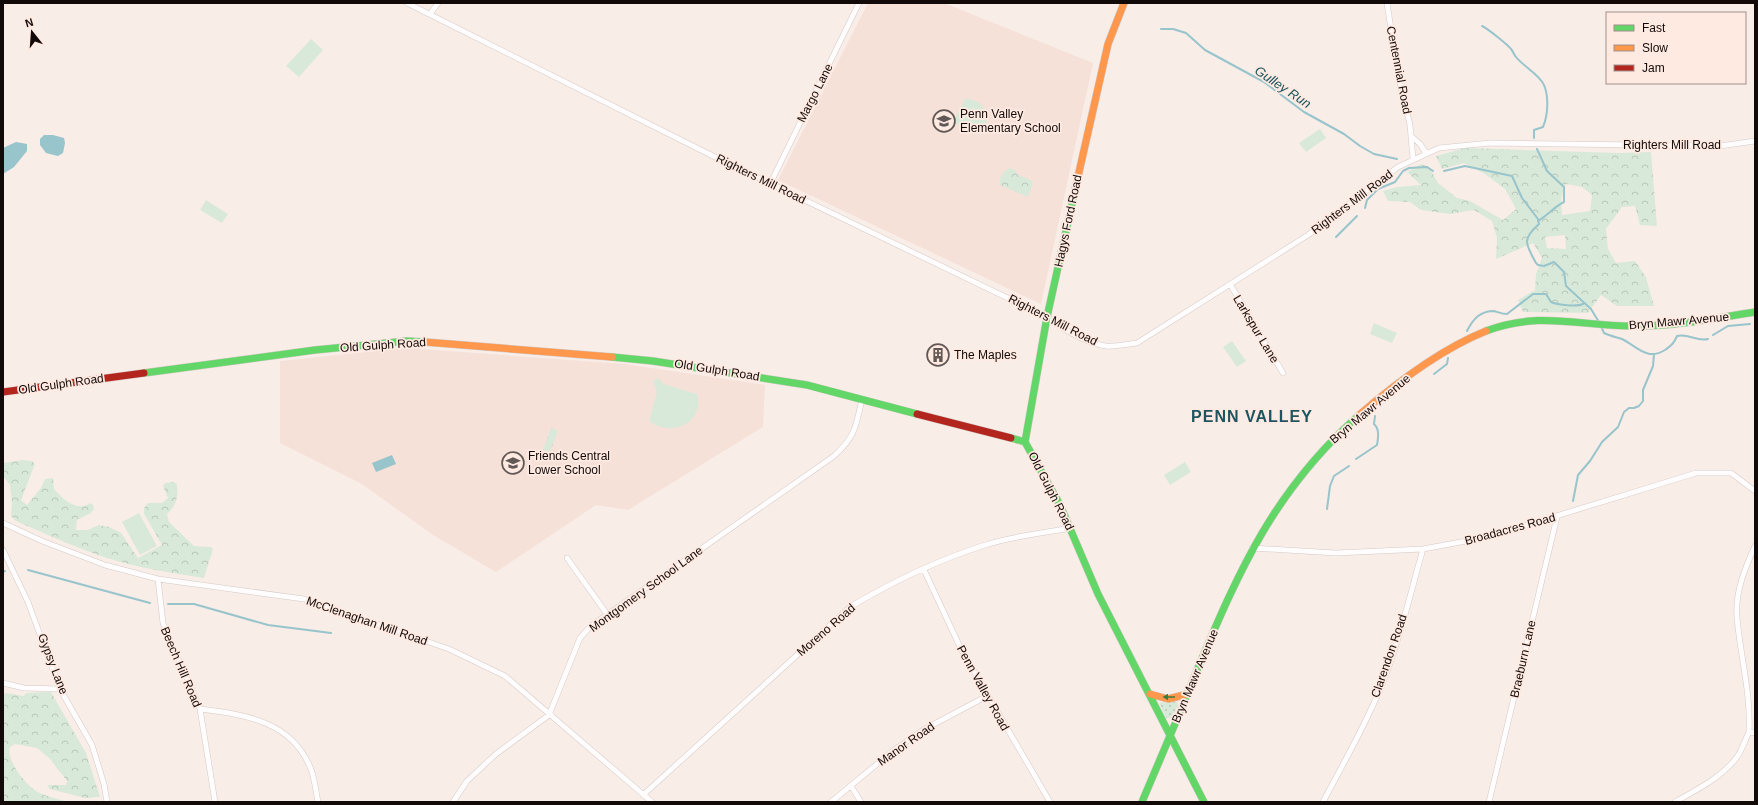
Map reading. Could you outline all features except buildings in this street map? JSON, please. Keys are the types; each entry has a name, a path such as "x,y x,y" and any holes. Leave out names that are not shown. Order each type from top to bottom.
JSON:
{"street":[{"name":"Righters Mill Road","path":"407,3 704,151 771,182 1047,317 1059,326 1106,346 1135,343 1308,235 1398,167 1439,148 1490,143 1720,146 1755,140"},
{"path":"430,14 438,3"},
{"name":"Margo Lane","path":"771,182 859,3"},
{"name":"Hagys Ford Road","path":"1025,442 1047,317 1108,44 1124,3"},
{"name":"Centennial Road","path":"1387,3 1398,75 1411,136 1413,159"},
{"path":"1411,136 1420,144 1426,153"},
{"name":"Larkspur Lane","path":"1230,284 1282,373"},
{"name":"Bryn Mawr Avenue","path":"1142,802 1212,633 1252,548 1287,493 1327,445 1370,406 1415,371 1479,333 1512,322 1550,318 1622,326 1695,322 1755,312"},
{"name":"Old Gulph Road","path":"3,392 315,350 407,341 455,343 653,361 807,385 1025,442 1060,505 1098,594 1204,802"},
{"name":"Montgomery School Lane","path":"549,715 580,638 591,626 834,456 847,444 854,434 862,399"},
{"name":"Broadacres Road","path":"1252,548 1336,553 1422,549 1488,537 1696,473 1731,473 1755,491"},
{"name":"Braeburn Lane","path":"1489,802 1557,517"},
{"name":"McClenaghan Mill Road","path":"3,523 42,541 105,565 158,579 304,599 449,649 505,676 652,802"},
{"name":"Moreno Road","path":"643,795 850,608 880,589 985,545 1027,535 1071,528"},
{"path":"1675,802 1709,783 1725,771 1738,756 1749,732 1750,709 1737,615 1739,588 1745,568 1755,546"},
{"name":"Clarendon Road","path":"1323,802 1381,687 1398,638 1422,549"},
{"name":"Gypsy Lane","path":"3,550 28,602 60,689 92,745 107,802"},
{"path":"567,558 607,614"},
{"name":"Penn Valley Road","path":"924,570 961,649 1050,802"},
{"name":"Beech Hill Road","path":"158,579 163,623 169,640 200,709 215,802"},
{"path":"3,683 24,688 60,689"},
{"path":"1150,694 1168,699 1188,694"},
{"name":"Manor Road","path":"831,802 894,750 923,730 987,696"},
{"path":"200,709 247,716 281,731 295,743 306,758 312,773 318,802"},
{"path":"453,802 467,781 496,754 549,715"},
{"path":"1749,732 1755,733"},
{"path":"851,786 861,802"}],"shaded area":[{"name":"Penn Valley Elementary School","path":"868,3 944,3 1093,63 1041,304 778,180"},
{"name":"Friends Central Lower School","path":"406,348 625,364 765,385 763,427 628,510 596,505 496,572 433,535 362,484 280,443 280,361"}],"green space":[{"path":"311,39 323,50 299,77 286,66"},
{"path":"965,99 978,102 983,106 986,112 986,123 978,134 957,124 951,126 950,121 955,119"},
{"path":"1320,129 1326,138 1306,152 1299,143"},
{"path":"1465,148 1619,153 1651,152 1657,226 1640,225 1635,206 1622,207 1606,229 1608,249 1616,263 1635,261 1646,277 1654,306 1617,306 1601,295 1588,313 1523,312 1518,300 1535,290 1536,274 1542,258 1533,243 1496,259 1497,238 1492,221 1474,210 1450,214 1421,210 1410,202 1388,201 1383,191 1397,187 1421,185 1407,172 1421,164 1429,167 1438,183 1457,198 1470,201 1503,220 1516,209 1505,189 1485,174 1464,163 1442,169 1436,156","holes":["1566,184 1582,187 1592,195 1590,211 1562,215 1561,198","1565,235 1566,249 1547,248 1545,237"]},
{"path":"1010,168 1015,170 1017,174 1032,181 1033,184 1028,197 1000,185 1002,175"},
{"path":"206,200 228,214 222,223 200,210"},
{"path":"1374,323 1397,333 1392,343 1370,334"},
{"path":"1232,341 1246,361 1237,367 1223,347"},
{"path":"658,378 664,384 697,394 698,404 696,413 685,425 676,428 667,428 658,426 649,421 657,392 653,381"},
{"path":"551,428 558,431 550,452 543,450"},
{"path":"23,460 32,461 35,464 21,500 27,505 41,488 45,479 53,478 54,489 65,500 80,506 85,506 90,503 93,505 94,509 91,513 77,520 76,530 88,530 99,525 109,527 121,533 138,558 162,545 144,514 144,508 148,503 162,503 168,498 163,486 165,483 173,482 177,484 176,500 173,507 167,514 169,522 194,546 211,547 213,549 204,578 119,562 72,545 16,521 11,516 12,504 10,485 3,476 3,463"},
{"path":"1185,462 1191,472 1170,485 1164,475"},
{"path":"139,513 157,546 140,555 122,522"},
{"path":"51,692 86,753 100,797 85,798 50,789 47,785 66,785 67,781 50,759 37,748 15,744 10,747 11,758 17,771 27,783 39,793 68,802 3,802 3,695 6,693 24,696 26,693"},
{"path":"1177,701 1178,704 1173,718 1166,718 1159,703"}],"water":[{"path":"44,135 53,135 64,138 65,143 63,153 58,156 46,153 40,145 40,139"},
{"path":"16,142 27,144 27,151 14,167 3,174 3,148"},
{"path":"392,455 396,464 376,472 372,463"}],"waterway":[{"path":"1482,26 1493,33 1509,47 1515,56 1539,78 1544,85 1547,100 1546,117 1543,127 1534,130 1534,138"},
{"name":"Gulley Run","path":"1161,29 1173,29 1186,33 1205,50 1264,82 1304,112 1344,134 1360,146 1374,154 1397,159"},
{"path":"1537,149 1547,171 1564,187 1564,202 1538,221"},
{"name":"Gulley Run","path":"1444,171 1465,166 1512,176 1522,198 1538,219 1539,224 1533,229 1527,242 1536,263 1544,266 1554,262 1564,272 1566,286 1591,309 1599,322"},
{"path":"1365,208 1367,200 1378,189 1395,182 1403,171 1409,168 1427,167 1433,171"},
{"path":"1336,237 1357,216"},
{"path":"1467,331 1474,319 1481,314 1489,311 1507,314 1533,294 1546,294 1551,302 1558,304 1583,304"},
{"name":"Gulley Run","path":"1713,335 1728,326 1750,324"},
{"name":"Gulley Run","path":"1601,326 1604,333 1622,339 1643,352 1653,354 1665,350 1672,344 1677,336 1681,335 1704,340 1708,339"},
{"path":"1573,501 1578,475 1590,461 1602,442 1618,427 1624,412 1629,408 1639,406 1643,401 1643,390 1653,366 1654,354"},
{"path":"1434,374 1447,364 1448,358"},
{"path":"1356,459 1377,445 1378,434 1374,424 1375,416"},
{"path":"1327,509 1330,486 1334,476 1349,466"},
{"path":"28,570 150,603"},
{"path":"168,604 194,604 268,625 331,633"}],"traffic: fast":[{"path":"1025,442 1047,317 1077,181"},
{"path":"1486,331 1506,325 1543,320 1617,326 1652,326 1755,312"},
{"path":"144,373 315,350 407,341 425,342"},
{"path":"612,357 653,361 807,385 917,414"},
{"path":"1142,802 1214,631 1245,564 1282,502 1304,473 1329,444 1358,416"},
{"path":"1011,438 1025,442 1060,505 1098,594 1204,802"}],"traffic: slow":[{"path":"1077,181 1108,44 1124,3"},
{"path":"1358,416 1387,391 1419,368 1452,348 1486,331"},
{"path":"425,342 612,357"},
{"path":"1150,694 1168,699 1188,694"}],"traffic: jam":[{"path":"3,392 144,373"},
{"path":"917,414 1011,438"}],"place":[{"name":"Penn Valley Elementary School","path":"944,121"},
{"name":"The Maples","path":"938,355"},
{"name":"Friends Central Lower School","path":"513,463"}],"district":[{"name":"PENN VALLEY","path":"1252,416"}]}
